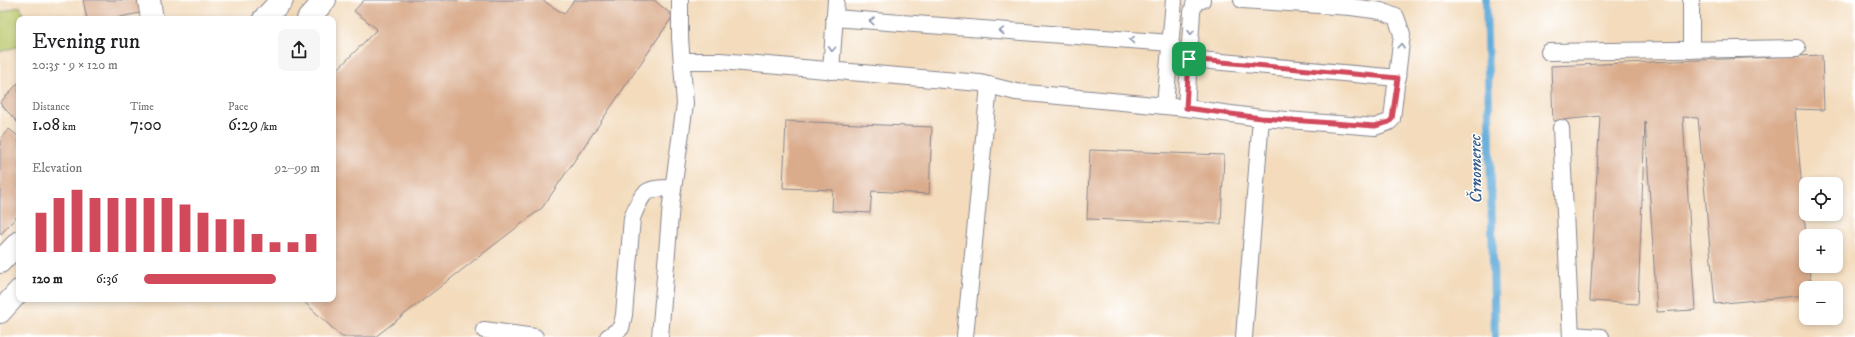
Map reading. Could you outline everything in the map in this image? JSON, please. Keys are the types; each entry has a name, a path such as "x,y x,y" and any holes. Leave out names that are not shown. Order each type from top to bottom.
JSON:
{"street":[{"path":"149,0 152,16"},
{"path":"267,16 282,0"},
{"path":"311,16 325,0"},
{"path":"0,262 16,245"},
{"path":"0,312 16,295"}],"lane":[{"path":"660,337 673,188 685,104 680,38 680,0"},
{"path":"831,71 836,0"},
{"path":"1165,106 1174,0"},
{"path":"1186,108 1192,12 1195,1 1202,0"},
{"path":"682,61 720,61 980,83 1016,92 1186,108 1261,118 1375,126 1389,122 1392,119 1402,34 1396,17 1381,11 1351,7 1242,0"},
{"path":"1691,0 1691,50"},
{"path":"834,18 1171,43"},
{"path":"1549,52 1797,48"},
{"path":"1189,59 1398,78"},
{"path":"965,337 989,85"},
{"path":"1244,337 1261,118"},
{"path":"1561,128 1571,336 1601,337"},
{"path":"608,337 621,328 624,315 631,224 638,203 644,194 652,188 673,188"},
{"path":"484,330 534,337"}],"green space":[{"path":"20,6 24,16 16,16 16,47 0,52 0,13"}],"building":[{"path":"83,0 138,0 140,13 126,16 86,16"},
{"path":"364,0 542,0 564,14 574,0 654,0 673,16 542,208 375,337 342,337 304,302 336,302 336,71 377,29 354,11"},
{"path":"1822,55 1824,110 1795,109 1801,177 1799,177 1799,221 1805,221 1805,229 1799,229 1799,273 1810,273 1810,281 1799,281 1799,296 1715,304 1698,118 1683,117 1695,310 1657,312 1645,121 1638,304 1590,301 1600,116 1553,121 1551,66"},
{"path":"16,85 16,121 0,103"},
{"path":"786,121 932,127 929,194 872,191 870,213 832,211 833,190 783,188"},
{"path":"9,129 16,135 16,217 0,235 0,139"},
{"path":"1090,150 1224,155 1221,224 1087,219"}],"waterway":[{"name":"Črnomerec","path":"1486,0 1495,337"}],"route":[{"path":"1189,59 1398,78 1392,119 1389,122 1375,126 1261,118 1186,108 1189,59"}]}
